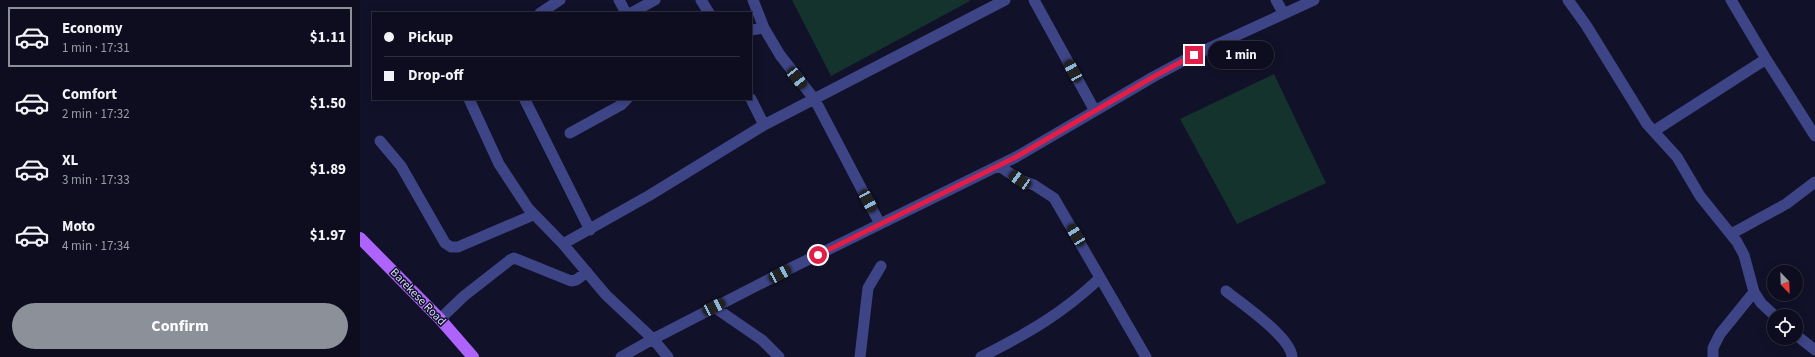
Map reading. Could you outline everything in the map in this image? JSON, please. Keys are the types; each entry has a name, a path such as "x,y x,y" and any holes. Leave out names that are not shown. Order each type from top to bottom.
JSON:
{"main road":[{"name":"Barekese Road","path":"360,238 440,319 473,357"}],"street":[{"path":"542,12 560,0"},
{"path":"618,0 625,12"},
{"path":"633,12 655,0"},
{"path":"701,0 708,12"},
{"path":"753,0 764,28 780,55 815,100 880,224"},
{"path":"564,244 590,230 764,125 815,100 1005,0"},
{"path":"1034,0 1095,111"},
{"path":"1276,0 1284,14"},
{"path":"621,357 714,307 999,166 1056,135 1095,111 1194,55 1314,0"},
{"path":"1568,0 1586,25 1643,118 1677,157 1700,196 1731,234 1744,255 1754,292 1768,309"},
{"path":"1731,0 1766,60 1815,136"},
{"path":"752,30 764,28"},
{"path":"1654,131 1766,60"},
{"path":"469,100 499,164 533,215 564,244 606,295 653,339 668,357"},
{"path":"526,100 590,230"},
{"path":"570,133 621,105 626,100"},
{"path":"752,100 764,125"},
{"path":"380,141 401,166 445,243 451,247 458,247 533,215"},
{"path":"999,166 1020,180 1034,185 1054,198 1146,357"},
{"path":"1731,234 1786,204 1815,182"},
{"path":"440,319 464,296 514,258 571,281 576,280 587,272"},
{"path":"860,357 868,288 881,266"},
{"path":"981,357 1043,325 1079,298 1100,278"},
{"path":"1226,291 1279,334 1290,347 1292,357"},
{"path":"1713,357 1713,348 1720,334 1754,292"},
{"path":"714,307 762,340 779,357"},
{"path":"1803,341 1815,350"}],"green space":[{"path":"792,0 969,0 970,1 831,76"},
{"path":"1274,74 1326,183 1237,224 1180,119"}],"route":[{"path":"818,255 1016,157 1153,77 1194,55"}]}
